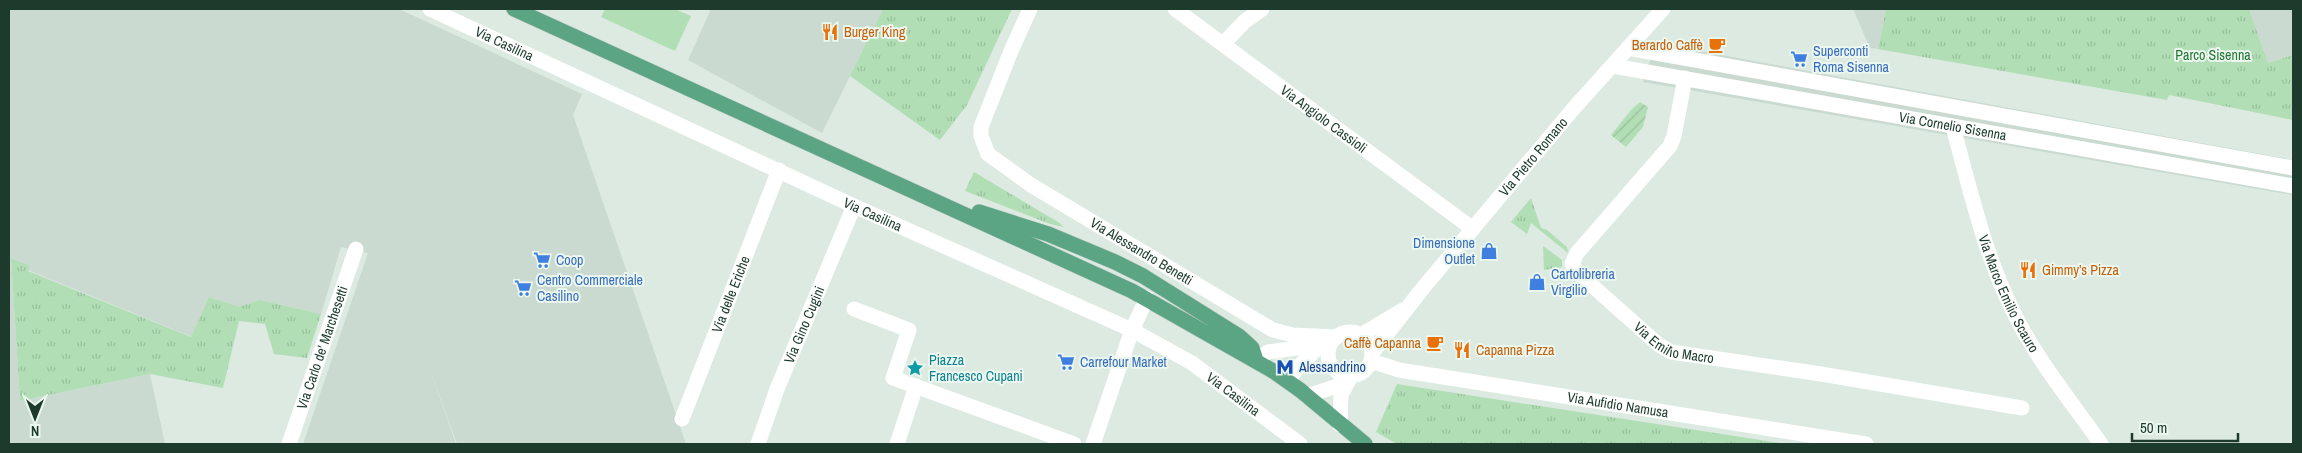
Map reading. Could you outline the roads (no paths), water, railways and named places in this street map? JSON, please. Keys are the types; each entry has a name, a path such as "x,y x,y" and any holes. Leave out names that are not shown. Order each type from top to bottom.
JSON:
{"main road":[{"path":"514,9 1146,298 1256,360 1288,381 1365,444"},
{"path":"943,205 978,212 1030,228 1132,270 1239,336 1252,348 1256,360"}],"street":[{"name":"Via Casilina","path":"430,9 854,206 1132,330 1192,363 1300,444"},
{"name":"Via Alessandro Benetti","path":"1030,9 984,120 981,136 988,154 1031,185 1274,330 1330,341"},
{"name":"Via Angiolo Cassioli","path":"1175,9 1473,229"},
{"path":"1223,44 1245,21 1262,9"},
{"name":"Via Pietro Romano","path":"1372,357 1407,308 1574,108 1663,9"},
{"name":"Via Cornelio Sisenna","path":"1628,48 2293,168"},
{"name":"Via Cornelio Sisenna","path":"1613,66 2293,186"},
{"name":"Via Emilio Macro","path":"1685,78 1672,143 1577,253 1572,264 1579,274 1659,346 1671,352 1821,374 2022,408"},
{"name":"Via Marco Emilio Scauro","path":"1953,127 1982,233 2006,298 2029,340 2101,444"},
{"name":"Via delle Eriche","path":"682,419 779,170"},
{"name":"Via Gino Cugini","path":"758,444 777,389 854,206"},
{"name":"Via Carlo de' Marchesetti","path":"289,444 356,250"},
{"path":"1093,444 1132,330 1146,298"},
{"name":"Via Pietro Romano","path":"1361,335 1407,308"},
{"path":"854,309 909,330 894,378 1074,444"},
{"path":"1288,381 1300,365 1330,341 1349,332 1361,335 1369,343 1372,357 1363,372 1307,396"},
{"path":"1256,360 1268,352 1330,341"},
{"path":"1330,341 1328,351 1331,365 1348,380"},
{"name":"Via Aufidio Namusa","path":"1372,357 1399,370 1866,444"},
{"path":"1340,424 1341,399 1348,380"},
{"path":"897,444 916,386"}],"place":[{"name":"Burger King","path":"830,32"},
{"name":"Berardo Caffè","path":"1717,45"},
{"name":"Superconti Roma Sisenna","path":"1799,59"},
{"name":"Dimensione Outlet","path":"1489,251"},
{"name":"Coop","path":"542,260"},
{"name":"Gimmy’s Pizza","path":"2028,270"},
{"name":"Cartolibreria Virgilio","path":"1537,282"},
{"name":"Centro Commerciale Casilino","path":"523,288"},
{"name":"Caffè Capanna","path":"1435,343"},
{"name":"Capanna Pizza","path":"1462,350"},
{"name":"Carrefour Market","path":"1066,362"},
{"name":"Alessandrino","path":"1285,367"},
{"name":"Piazza Francesco Cupani","path":"915,368"}],"park label":[{"name":"Parco Sisenna","path":"2213,55"}]}
